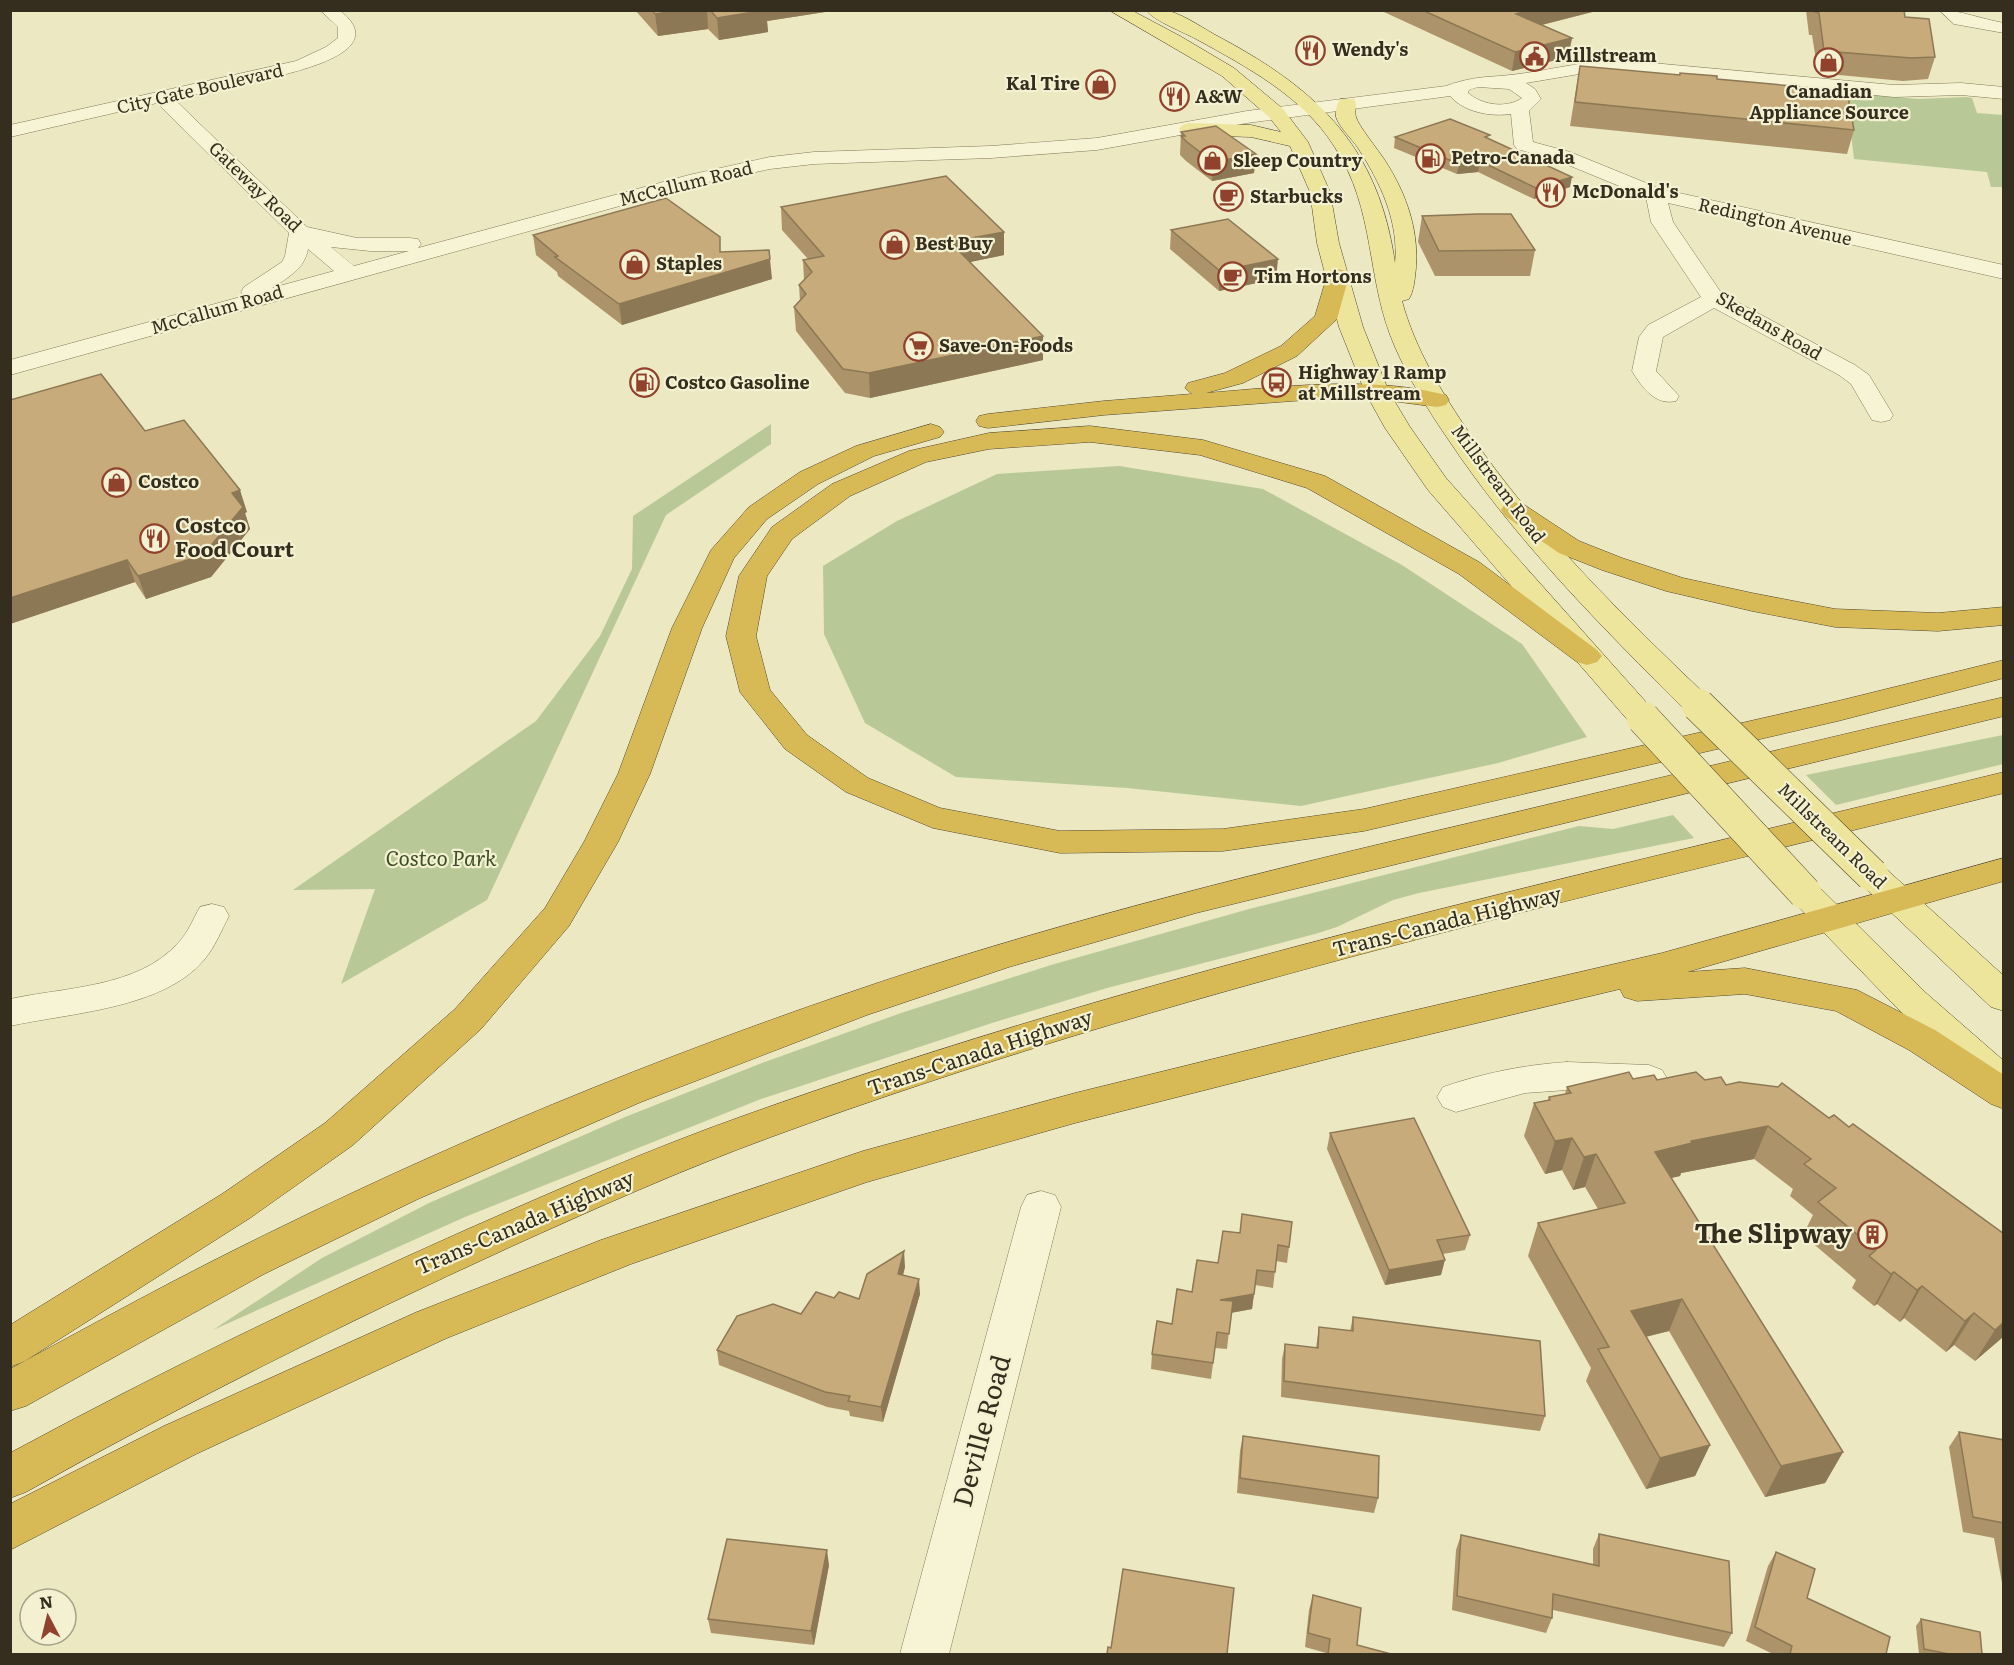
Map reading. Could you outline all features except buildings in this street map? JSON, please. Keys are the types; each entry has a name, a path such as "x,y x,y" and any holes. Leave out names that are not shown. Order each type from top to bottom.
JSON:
{"highway":[{"path":"1104,408 1175,395 1234,378 1289,351 1326,319 1338,276"},
{"path":"10,1348 236,1206 339,1134 468,1019 557,916 601,842 634,774 692,617 721,556 758,513 809,478 865,451 937,430 1014,416 1320,392 1377,392 1437,400"},
{"path":"1587,656 1469,568 1403,528 1316,482 1203,448 1090,434 989,441 918,456 841,490 782,533 753,576 741,636 755,692 796,742 857,785 933,817 1060,842 1223,840 1364,820 1838,711 2004,669"},
{"path":"1514,510 1569,547 1612,564 1676,585 1752,602 1835,618 1938,622 2004,616"},
{"path":"10,1392 141,1318 327,1224 567,1116 744,1045 934,978 1100,928 1256,886 2004,706"},
{"name":"Trans-Canada Highway","path":"10,1477 118,1417 365,1293 586,1194 787,1116 990,1047 1189,989 1357,944 2004,782"},
{"path":"10,1528 180,1440 400,1339 616,1252 885,1161 1075,1108 1530,996 1662,966 1817,905 1899,900 2004,869"},
{"path":"1530,996 1745,981 1844,999 1922,1040 2004,1094"}],"main road":[{"name":"Millstream Road","path":"1117,10 1228,72 1276,113 1298,142 1320,192 1328,243 1351,327 1377,392 1398,428 1437,484 1587,656 1817,905 1913,1002 2004,1083"},
{"name":"Millstream Road","path":"1154,10 1254,62 1313,108 1348,150 1369,188 1381,237 1387,285 1398,326 1417,368 1458,434 1514,510 1575,579 1698,705 1872,875 2004,998"},
{"path":"1189,129 1222,110 1231,90 1228,72"},
{"path":"1347,103 1346,117 1380,166 1399,207 1406,249 1398,326"},
{"path":"1189,129 1251,131 1298,142"}],"street":[{"name":"City Gate Boulevard","path":"10,131 283,70 340,46 348,31 346,24 328,10"},
{"path":"1947,10 1960,20 2004,28"},
{"path":"1559,73 1525,98 1492,108 1461,94 1470,83 1502,81 1601,65 1894,91 1961,89 2004,93"},
{"path":"1502,81 1525,98"},
{"name":"McCallum Road","path":"10,368 696,179 770,163 814,158 1058,148 1097,144 1347,103 1380,99 1443,98 1461,94"},
{"name":"Gateway Road","path":"162,98 300,232 351,274"},
{"path":"1525,98 1520,111 1525,138"},
{"name":"Redington Avenue","path":"1492,108 1512,121 1525,138 1524,145 1563,156 1655,194 1956,264 2004,272"},
{"name":"Skedans Road","path":"1655,194 1662,222 1714,299 1847,370 1860,380 1881,415"},
{"path":"219,310 250,294 290,266 296,256 300,232 323,240 385,245 500,232"},
{"path":"1667,396 1650,381 1644,371 1651,337 1656,330 1714,299"},
{"path":"10,1013 41,1005 114,994 155,978 189,955 212,915"},
{"path":"1456,1097 1525,1079 1567,1076 1686,1082"},
{"name":"Deville Road","path":"924,1654 1041,1207"}],"green space":[{"path":"1846,92 1918,99 1966,97 1972,98 1977,113 2003,115 2003,187 1991,187 1987,172 1854,159"},
{"name":"Costco Park","path":"771,424 771,444 666,515 487,900 341,984 375,889 293,890 536,721 600,636 632,569 633,516"},
{"path":"1119,466 1263,489 1402,565 1522,644 1587,737 1498,763 1301,806 1127,788 956,777 865,723 824,634 823,566 897,521 997,474"},
{"path":"2003,735 2003,764 1836,805 1806,775"},
{"path":"1673,815 1694,838 1393,900 1337,927 1315,934 1107,988 992,1023 761,1099 465,1217 213,1330 322,1258 429,1203 625,1117 762,1063 901,1013 1051,965 1249,909 1579,826 1613,829"}],"place":[{"name":"Wendy's","path":"1311,50"},
{"name":"Millstream","path":"1534,56"},
{"name":"Canadian Appliance Source","path":"1829,63"},
{"name":"Kal Tire","path":"1101,84"},
{"name":"A&W","path":"1174,97"},
{"name":"Petro-Canada","path":"1430,158"},
{"name":"Sleep Country","path":"1212,161"},
{"name":"McDonald's","path":"1551,192"},
{"name":"Starbucks","path":"1229,197"},
{"name":"Best Buy","path":"894,244"},
{"name":"Staples","path":"635,264"},
{"name":"Tim Hortons","path":"1233,277"},
{"name":"Save-On-Foods","path":"918,346"},
{"name":"Costco Gasoline","path":"644,383"},
{"name":"Highway 1 Ramp at Millstream","path":"1277,383"},
{"name":"Costco","path":"117,482"},
{"name":"Costco Food Court","path":"154,538"},
{"name":"The Slipway","path":"1873,1234"}]}
